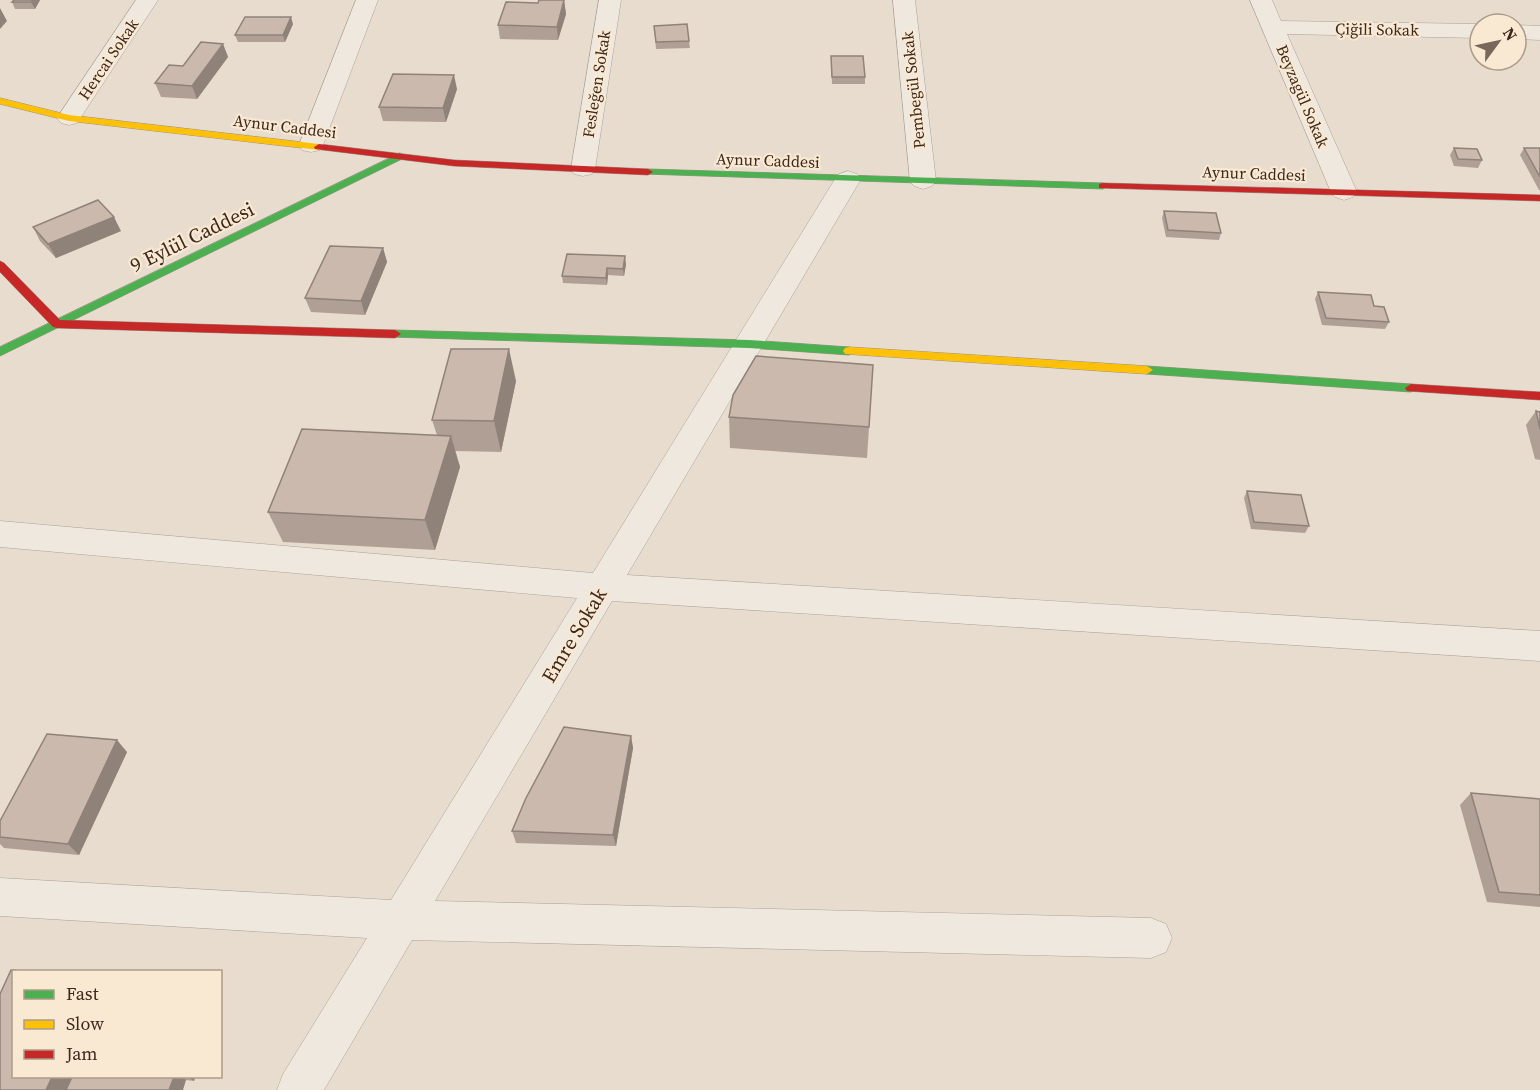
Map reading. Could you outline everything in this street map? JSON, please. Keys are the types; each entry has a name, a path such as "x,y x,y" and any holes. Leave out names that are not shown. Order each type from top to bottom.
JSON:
{"street":[{"name":"Hercai Sokak","path":"69,118 147,0"},
{"path":"311,145 367,0"},
{"name":"Fesleğen Sokak","path":"583,169 610,0"},
{"name":"Pembegül Sokak","path":"904,0 923,181"},
{"name":"Beyzagül Sokak","path":"1262,0 1344,192"},
{"name":"Çiğili Sokak","path":"1274,27 1468,31"},
{"name":"Aynur Caddesi","path":"0,101 69,118 454,163 849,179 1540,198"},
{"name":"9 Eylül Caddesi","path":"0,352 400,156"},
{"name":"Emre Sokak","path":"299,1090 849,179"},
{"path":"0,265 57,324 749,344 1540,396"},
{"path":"0,534 603,587 1540,646"},
{"path":"0,897 402,920 1151,938"}],"building":[{"path":"14,0 33,0 31,2 12,2"},
{"path":"539,0 564,0 557,27 498,25 506,2 538,3"},
{"path":"245,17 291,17 283,35 235,35"},
{"path":"687,24 689,41 656,42 654,26"},
{"path":"201,42 223,44 192,86 155,83 169,65 183,66"},
{"path":"831,56 863,56 865,77 832,77"},
{"path":"393,74 454,75 443,108 379,107"},
{"path":"1454,148 1477,149 1482,160 1458,159"},
{"path":"1524,148 1540,148 1540,177"},
{"path":"98,200 114,217 48,244 33,227"},
{"path":"1164,211 1216,213 1221,233 1168,230"},
{"path":"330,246 383,248 361,301 305,298"},
{"path":"567,254 625,256 623,269 607,268 606,278 562,276"},
{"path":"1318,292 1371,295 1374,306 1384,307 1389,322 1326,318"},
{"path":"451,349 509,349 494,421 432,420"},
{"path":"756,356 873,365 869,427 729,417 733,395"},
{"path":"1536,411 1540,412 1540,429"},
{"path":"302,429 451,436 425,520 268,512"},
{"path":"1247,491 1301,495 1309,526 1254,522"},
{"path":"564,727 631,736 613,835 512,831 526,798"},
{"path":"47,734 117,740 68,844 0,837 0,821"},
{"path":"1471,793 1540,799 1540,895 1499,892"},
{"path":"12,970 12,1078 52,1078 46,1090 0,1090 0,994"},
{"path":"72,1078 174,1078 169,1090 66,1090"}],"traffic: fast":[{"path":"0,352 400,156"},
{"path":"648,172 1103,186"},
{"path":"395,334 749,344 849,351"},
{"path":"1147,370 1411,388"}],"traffic: slow":[{"path":"0,101 69,118 319,147"},
{"path":"849,351 1147,370"}],"traffic: jam":[{"path":"319,147 454,163 648,172"},
{"path":"1103,186 1540,198"},
{"path":"0,265 57,324 395,334"},
{"path":"1411,388 1540,396"}]}
